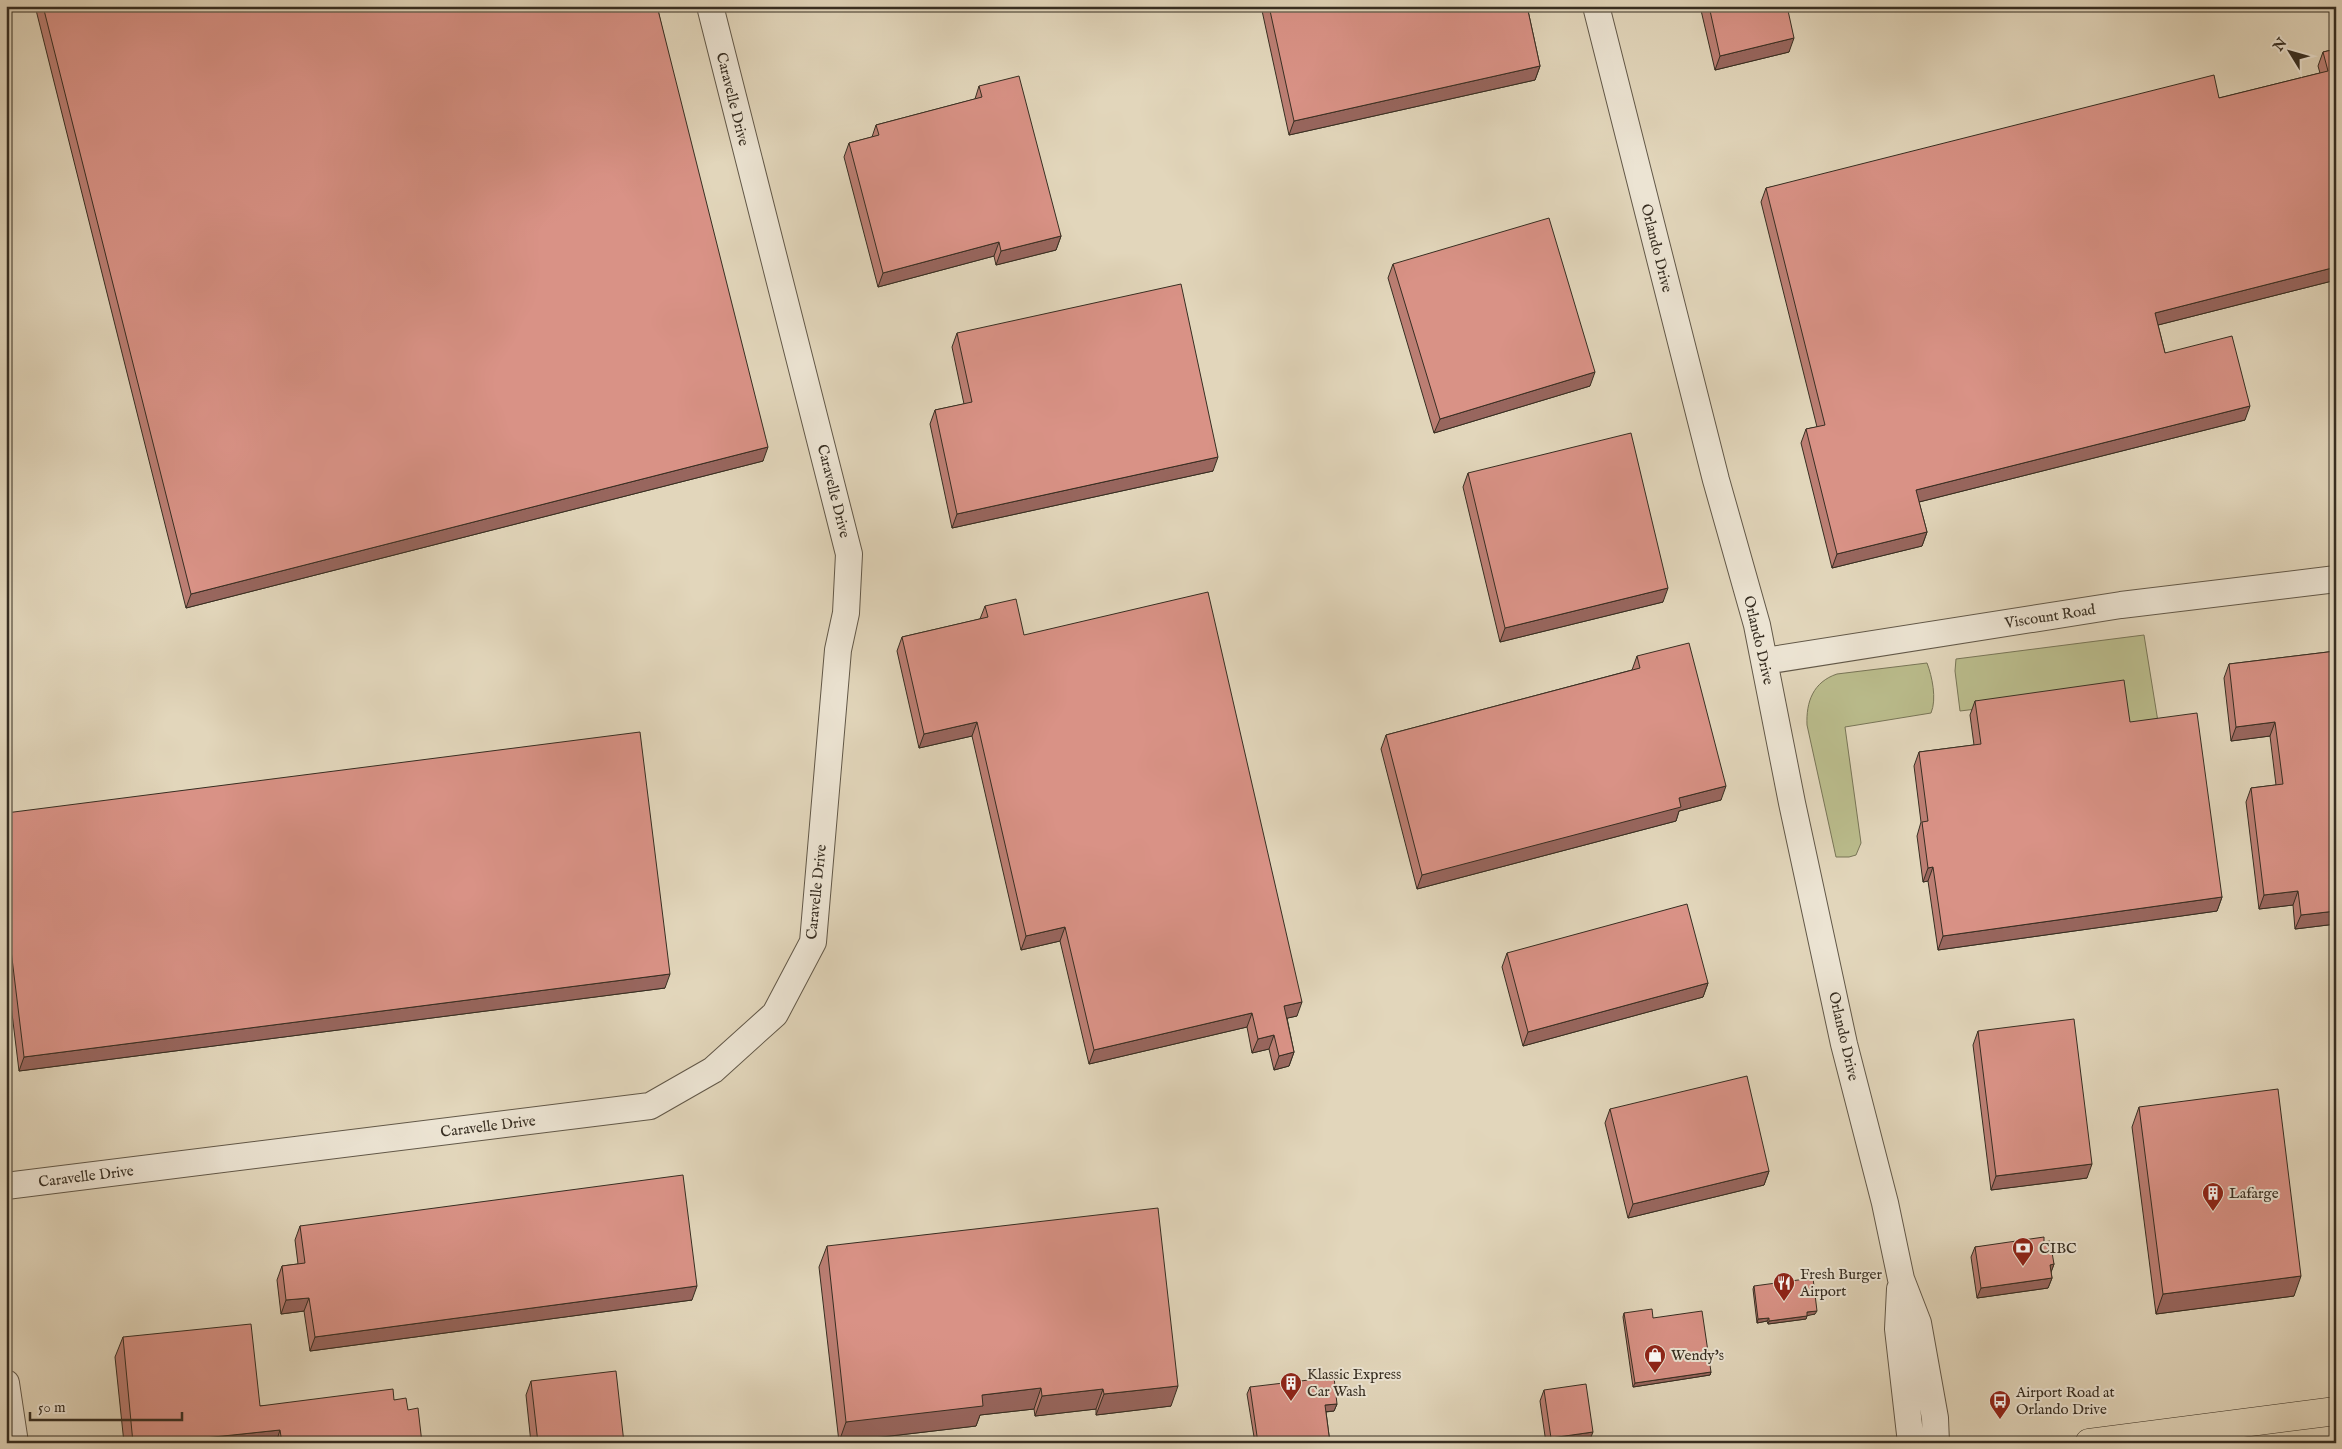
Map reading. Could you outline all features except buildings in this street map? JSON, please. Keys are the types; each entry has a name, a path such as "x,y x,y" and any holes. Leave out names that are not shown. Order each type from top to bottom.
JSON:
{"main road":[{"path":"2089,1443 2336,1411"}],"street":[{"name":"Caravelle Drive","path":"6,1186 650,1106 713,1070 775,1014 813,942 838,650 846,612 850,554 710,6"},
{"name":"Orlando Drive","path":"1596,6 1716,480 1757,625 1792,803 1842,1035 1884,1196 1901,1279 1918,1323 1935,1418 1936,1443"},
{"name":"Viscount Road","path":"1765,661 2121,605 2336,579"},
{"name":"Orlando Drive","path":"1901,1279 1898,1329 1911,1443"},
{"path":"6,1383 15,1443"}],"green space":[{"path":"2144,635 2159,728 2009,705 1960,711 1955,671 1956,659"},
{"path":"1927,663 1934,694 1931,713 1845,727 1861,843 1856,855 1836,857 1807,725 1808,708 1813,694 1822,682 1837,674"}],"place":[{"name":"Lafarge","path":"2213,1212"},
{"name":"CIBC","path":"2023,1267"},
{"name":"Fresh Burger Airport","path":"1784,1302"},
{"name":"Wendy's","path":"1655,1374"},
{"name":"Klassic Express Car Wash","path":"1291,1402"},
{"name":"Airport Road at Orlando Drive","path":"2000,1420"}]}
